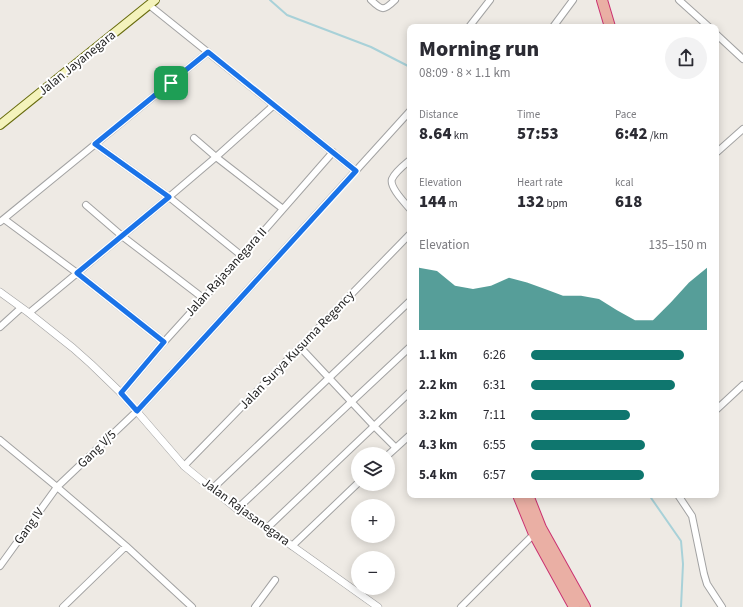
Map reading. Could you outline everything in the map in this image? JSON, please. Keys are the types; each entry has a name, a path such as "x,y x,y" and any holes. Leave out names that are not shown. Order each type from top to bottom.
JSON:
{"highway":[{"path":"602,0 609,24"},
{"path":"519,498 534,534 574,607"},
{"path":"529,498 541,528 585,607"}],"main road":[{"name":"Jalan Jayanegara","path":"0,125 152,2"}],"street":[{"path":"371,0 381,8 385,9 395,0"},
{"path":"555,24 573,0"},
{"path":"679,0 706,24"},
{"path":"471,24 488,1"},
{"path":"152,2 208,52 356,171"},
{"path":"719,37 743,59"},
{"path":"164,342 77,273 2,220 208,52"},
{"path":"29,313 169,197 274,105"},
{"name":"Gang V/5","path":"57,487 137,411 407,114"},
{"path":"719,150 743,128"},
{"path":"194,138 283,209"},
{"path":"95,144 169,197 242,256"},
{"name":"Jalan Rajasanegara II","path":"121,393 164,342 333,152"},
{"path":"407,163 395,174 391,180 391,183 394,190 407,205"},
{"path":"86,204 122,236 203,298"},
{"name":"Jalan Surya Kusuma Regency","path":"184,466 407,237"},
{"name":"Jalan Rajasanegara","path":"0,292 29,313 91,364 121,393 184,466 237,509 267,528 378,607"},
{"path":"212,489 407,304"},
{"path":"0,327 21,308"},
{"path":"300,347 396,448 407,437"},
{"path":"237,509 407,350"},
{"path":"719,407 743,385"},
{"path":"267,528 407,395"},
{"path":"0,440 126,546 192,607"},
{"name":"Gang IV","path":"0,566 57,487"},
{"path":"292,546 351,490"},
{"path":"680,498 693,520 707,584 722,607"},
{"path":"461,607 534,534"},
{"path":"64,607 126,546"},
{"path":"255,607 275,580"}],"waterway":[{"path":"270,0 287,15 371,47 407,65"},
{"path":"651,498 681,541 683,564 681,607"}],"route":[{"path":"208,52 356,171 137,411 121,393 164,342 77,273 169,197 95,144 171,83 208,52"}]}
